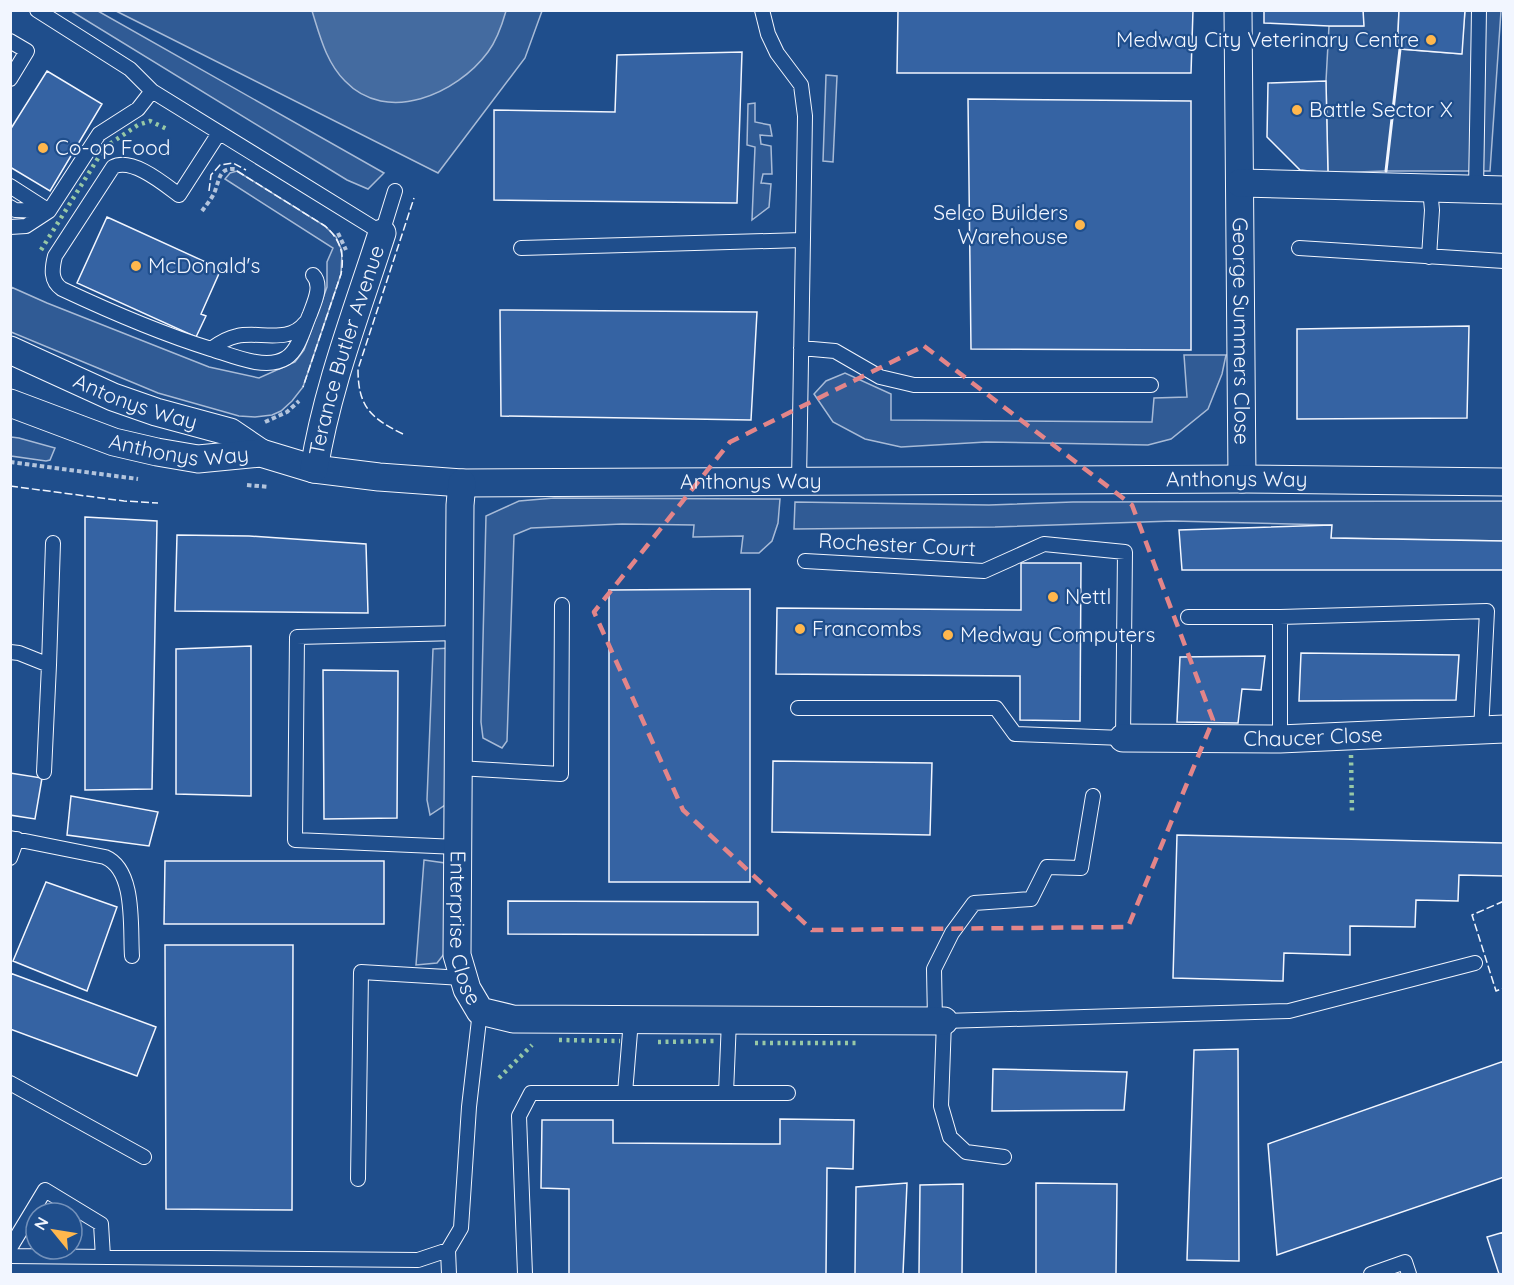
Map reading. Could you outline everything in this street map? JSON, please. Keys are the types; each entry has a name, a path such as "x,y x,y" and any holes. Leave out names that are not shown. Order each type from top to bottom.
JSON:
{"street":[{"name":"George Summers Close","path":"1238,10 1242,479"},
{"path":"1240,183 1503,190"},
{"name":"Terance Butler Avenue","path":"314,469 326,410 382,233"},
{"name":"Antonys Way","path":"10,350 113,397 230,432 261,453"},
{"name":"Anthonys Way","path":"10,403 114,442 157,452 198,459 261,453 314,469 379,477 462,483 1242,479 1503,482"},
{"name":"Enterprise Close","path":"462,483 457,955 467,989 480,1011 513,1019 940,1021"},
{"name":"Chaucer Close","path":"1123,738 1280,739 1492,730"}],"lane":[{"path":"37,10 130,69 152,91 382,233 395,191"},
{"path":"762,10 768,34 777,53 801,85 805,116 799,482"},
{"path":"1476,190 1479,10"},
{"path":"10,40 27,51 10,79"},
{"path":"10,227 26,226 48,211 99,134 138,109 152,91"},
{"path":"219,133 179,195 137,169 124,165 115,166 56,256 53,263 53,277 58,286 131,321 183,341 243,360 279,361 291,354 305,324 317,290 318,283 313,275"},
{"path":"10,186 48,211"},
{"path":"1429,257 1432,210 1430,189"},
{"path":"10,207 15,210 48,211"},
{"path":"521,248 802,240"},
{"path":"1299,248 1503,261"},
{"path":"211,349 233,336 287,334 297,332 305,324"},
{"path":"801,348 835,351 880,377 914,385 1151,385"},
{"path":"44,772 53,543"},
{"name":"Rochester Court","path":"805,561 984,571 1044,544 1125,552 1123,738"},
{"path":"458,768 561,774 562,605"},
{"path":"1188,617 1281,617 1487,611 1492,730"},
{"path":"1280,739 1281,617"},
{"path":"458,847 295,840 295,828 297,637 459,633"},
{"path":"10,652 19,653 49,665"},
{"path":"798,708 996,708 1015,734 1123,738"},
{"path":"1004,1157 966,1152 950,1137 941,1106 940,1021 934,969 952,933 974,903 1031,899 1047,867 1082,868 1093,796"},
{"path":"10,858 14,839 105,857 113,861 128,888 132,956"},
{"path":"940,1021 1289,1011 1475,963"},
{"path":"358,1179 361,972 463,978"},
{"path":"449,1275 448,1250 461,1228 469,1107 480,1011"},
{"path":"625,1093 631,1020"},
{"path":"726,1093 729,1020"},
{"path":"10,1083 144,1157"},
{"path":"525,1275 519,1116 531,1093 788,1093"},
{"path":"10,1248 45,1190 101,1224 103,1257"},
{"path":"10,1256 418,1260 448,1250"},
{"path":"1371,1275 1405,1262 1409,1275"}],"highlighted area":[{"path":"924,346 1132,505 1213,720 1128,927 812,930 683,810 594,612 730,442"}],"shaded area":[{"path":"312,10 506,11 494,42 475,67 440,91 421,99 401,102 381,101 362,94 338,74 328,57"},
{"path":"71,11 98,11 384,173 368,189 347,180"},
{"path":"116,11 542,11 525,58 438,173"},
{"path":"1363,11 1399,11 1400,49 1461,54 1465,11 1501,11 1490,171 1328,173 1326,81 1329,26 1363,26"},
{"path":"826,75 837,76 833,162 823,161"},
{"path":"755,103 755,122 770,125 772,136 760,135 761,144 771,146 772,174 763,174 761,183 771,184 769,207 752,220 755,147 747,145 748,104"},
{"path":"237,171 325,226 336,237 342,251 341,274 303,387 281,411 272,415 239,416 158,393 11,332 11,287 209,367 259,378 295,362 304,350 327,287 327,262 333,248 225,179 230,173"},
{"path":"1184,355 1226,355 1222,374 1208,409 1171,439 1148,445 986,442 901,447 865,439 833,422 814,394 826,381 845,373 891,394 891,420 1152,422 1154,398 1187,397"},
{"path":"11,437 55,448 50,460 46,461 11,456"},
{"path":"554,498 780,499 778,523 772,541 759,553 741,553 743,536 693,537 694,525 622,524 531,528 514,535 507,741 502,748 483,738 481,722 486,516 519,501"},
{"path":"1504,501 1503,541 1331,538 1331,525 1173,521 995,527 794,529 795,502 989,505 1073,502"},
{"path":"451,648 448,803 430,815 427,800 433,649"},
{"path":"424,860 452,864 448,949 437,963 416,965"}],"building":[{"path":"898,10 1193,10 1191,73 897,73"},
{"path":"1264,10 1363,10 1364,26 1264,23"},
{"name":"Medway City Veterinary Centre","path":"1399,10 1465,10 1462,54 1400,49"},
{"path":"742,52 737,203 494,200 494,110 615,112 617,55"},
{"name":"Co-op Food","path":"47,71 102,104 50,191 10,167 10,130"},
{"name":"Battle Sector X","path":"1326,81 1328,173 1300,170 1267,137 1268,83"},
{"name":"Selco Builders Warehouse","path":"968,99 1191,101 1191,350 971,349"},
{"path":"107,217 221,269 201,314 206,316 196,337 77,283"},
{"path":"500,310 757,312 751,420 501,416"},
{"path":"1469,326 1467,418 1297,419 1297,329"},
{"path":"85,517 157,521 152,789 85,790"},
{"path":"1332,525 1331,538 1504,541 1504,570 1182,570 1179,530"},
{"path":"177,535 249,536 366,544 368,613 175,611"},
{"path":"1021,563 1081,563 1080,721 1020,720 1020,676 776,674 777,608 1021,610"},
{"path":"750,589 750,882 609,882 609,590"},
{"path":"251,646 251,796 176,794 176,649"},
{"path":"1301,653 1459,655 1456,700 1299,701"},
{"path":"1265,656 1261,690 1242,689 1238,723 1177,722 1180,657"},
{"path":"323,670 398,671 397,818 324,819"},
{"path":"773,761 932,763 930,835 772,832"},
{"path":"10,773 42,778 35,819 10,815"},
{"path":"71,796 158,812 149,846 67,835"},
{"path":"1177,835 1504,843 1504,876 1459,875 1458,901 1416,900 1415,927 1350,926 1350,955 1284,953 1283,981 1173,978"},
{"path":"165,861 384,861 384,924 164,924"},
{"path":"46,882 117,907 87,991 13,961"},
{"path":"508,901 758,902 758,935 508,934"},
{"path":"165,945 293,945 292,1210 166,1209"},
{"path":"10,973 156,1027 137,1076 10,1029"},
{"path":"1238,1049 1239,1261 1187,1260 1194,1050"},
{"path":"1504,1061 1504,1177 1277,1255 1268,1144"},
{"path":"993,1069 1127,1072 1124,1110 992,1111"},
{"path":"780,1119 854,1120 853,1169 827,1168 826,1274 569,1274 569,1189 541,1188 542,1120 613,1120 613,1143 780,1144"},
{"path":"907,1183 903,1274 855,1274 856,1187"},
{"path":"1036,1183 1117,1184 1116,1274 1036,1274"},
{"path":"963,1184 962,1274 919,1274 920,1185"},
{"path":"1504,1232 1504,1274 1499,1274 1487,1237"}],"hedge":[{"path":"41,250 105,147 138,125 150,121 167,129"},
{"path":"1351,755 1352,813"},
{"path":"559,1040 620,1041"},
{"path":"658,1042 716,1041"},
{"path":"755,1043 859,1043"},
{"path":"499,1078 532,1045"}],"fence":[{"path":"209,191 211,175 220,165 233,163 246,170"},
{"path":"237,171 325,226 338,242 342,253 341,274 303,387"},
{"path":"403,434 382,422 368,409 360,393 358,369 414,198"},
{"path":"10,486 124,501 158,503"},
{"path":"1504,901 1472,915 1496,991 1504,988"}],"wall":[{"path":"1386,171 1400,49"}],"place":[{"name":"Medway City Veterinary Centre","path":"1431,40"},
{"name":"Battle Sector X","path":"1297,110"},
{"name":"Co-op Food","path":"43,148"},
{"name":"Selco Builders Warehouse","path":"1080,225"},
{"name":"McDonald's","path":"136,266"},
{"name":"Nettl","path":"1053,597"},
{"name":"Francombs","path":"800,629"},
{"name":"Medway Computers","path":"948,635"}]}
